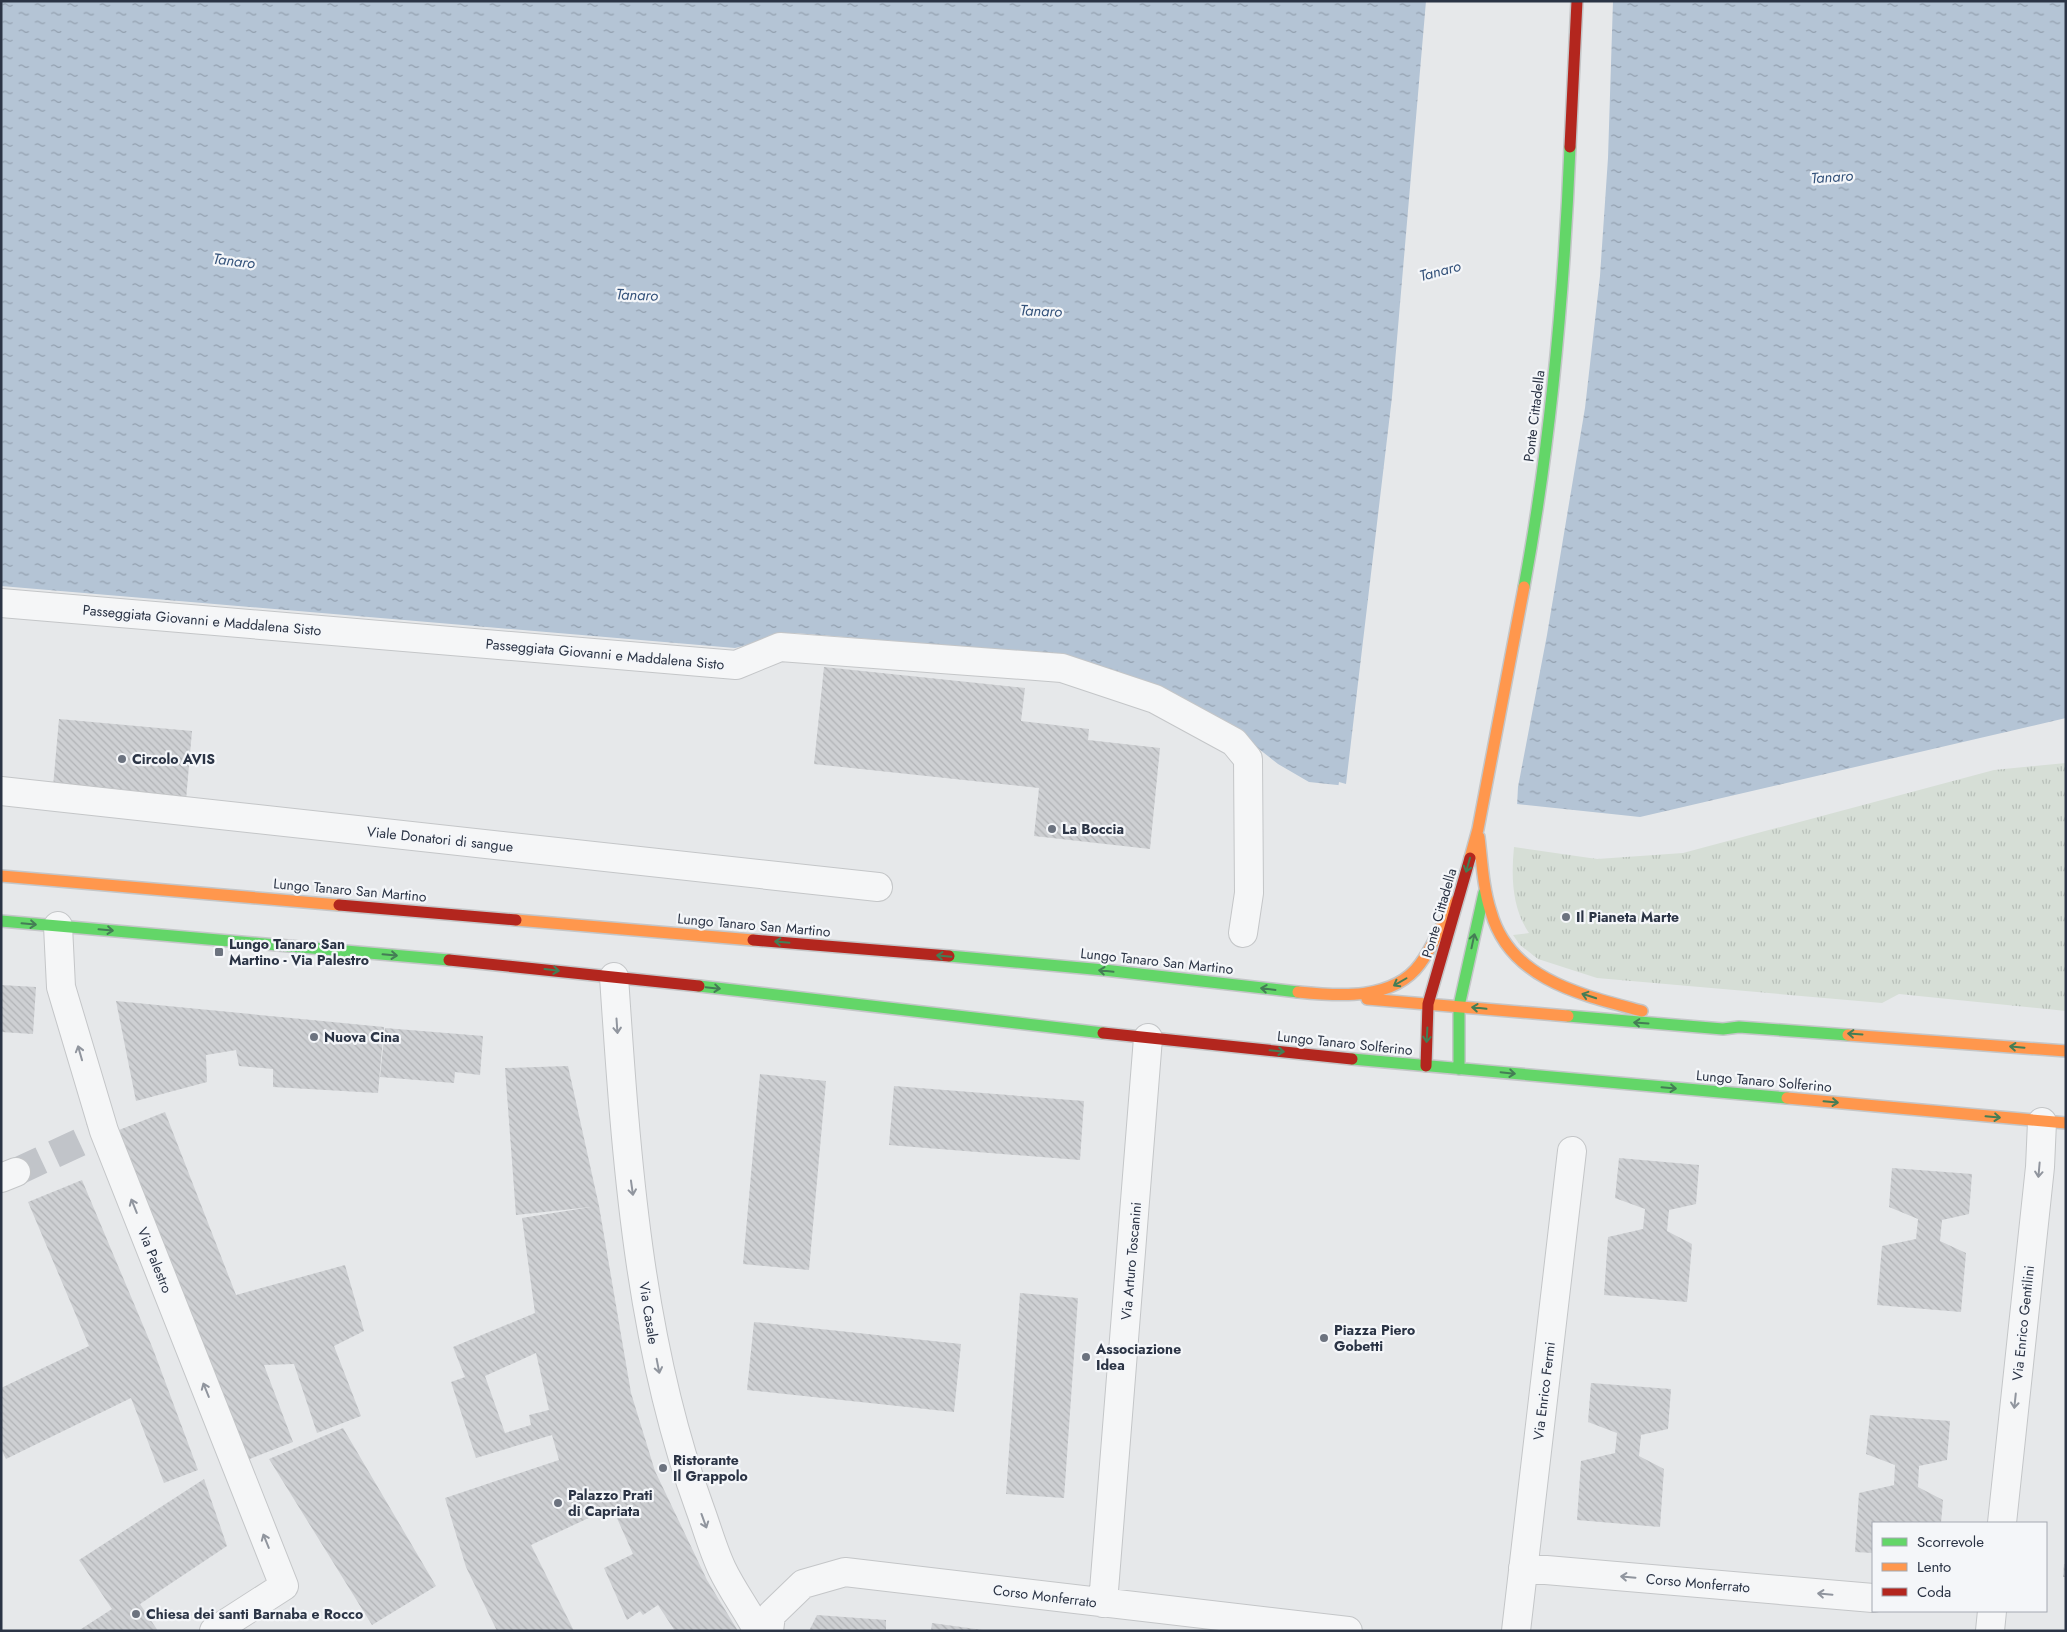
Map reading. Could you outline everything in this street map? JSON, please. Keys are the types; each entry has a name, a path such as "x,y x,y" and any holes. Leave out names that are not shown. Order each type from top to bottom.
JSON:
{"main road":[{"name":"Ponte Cittadella","path":"1428,1004 1478,829 1530,558 1548,430 1566,259 1577,1"},
{"name":"Ponte Cittadella","path":"1478,829 1486,881"},
{"name":"Lungo Tanaro San Martino","path":"1,876 1038,964 1316,995 1383,990 1403,981 1414,972 1432,947 1445,913 1457,900"},
{"path":"1459,1068 1459,1006 1486,881"},
{"path":"1486,881 1494,924 1504,944 1526,968 1547,982 1648,1012 1739,1027 2066,1051"},
{"path":"1,921 500,965 1148,1038"},
{"path":"1316,995 1704,1028 1723,1029 1739,1027"},
{"path":"1426,1066 1428,1004"},
{"name":"Lungo Tanaro Solferino","path":"1148,1038 1426,1066 2054,1122"}],"street":[{"name":"Passeggiata Giovanni e Maddalena Sisto","path":"1,603 736,666 780,647 1062,668 1155,700 1234,742 1248,759 1249,893 1243,933"},
{"name":"Viale Donatori di sangue","path":"1,791 878,888"},
{"name":"Via Palestro","path":"58,926 61,987 104,1131 284,1586 214,1631"},
{"name":"Via Casale","path":"614,977 629,1165 652,1336 663,1393 680,1454 722,1569 758,1631"},
{"name":"Via Arturo Toscanini","path":"1103,1604 1148,1038"},
{"name":"Via Enrico Gentilini","path":"2002,1522 2040,1167 2054,1122"},
{"name":"Via Enrico Fermi","path":"1516,1631 1572,1151"},
{"name":"Corso Monferrato","path":"1524,1568 1872,1598"},
{"name":"Corso Monferrato","path":"769,1631 771,1615 803,1584 845,1572 1311,1629 1348,1631"},
{"path":"1990,1631 1992,1612"}],"green space":[{"path":"2066,763 2066,1011 1899,994 1882,1003 1597,978 1538,959 1520,945 1513,935 1529,933 1519,913 1514,892 1514,847 1597,859 1683,853 1994,770"}],"water":[{"name":"Tanaro","path":"1,1 2066,1 2066,718 1640,817 1309,782 1278,764 1222,720 1190,702 1138,680 1018,651 794,633 735,648 1,586"}],"pier":[{"path":"1426,1 1613,1 1608,158 1600,276 1585,408 1547,635 1518,787 1517,807 1338,788 1339,782 1346,784 1392,397"}],"building":[{"path":"824,667 1025,688 1021,721 1089,729 1088,740 1160,748 1150,849 1034,836 1039,788 814,764"},
{"name":"Circolo AVIS","path":"59,719 192,731 186,800 53,787"},
{"path":"1,985 36,987 33,1034 1,1032"},
{"path":"116,1001 384,1027 378,1093 273,1087 273,1069 239,1066 236,1050 206,1055 207,1082 136,1101"},
{"path":"385,1028 483,1036 480,1075 455,1072 454,1083 380,1077"},
{"path":"568,1066 599,1206 631,1393 655,1471 707,1580 738,1631 675,1631 658,1605 643,1615 640,1611 627,1620 604,1568 633,1554 612,1507 531,1545 574,1631 497,1631 466,1567 445,1498 559,1460 552,1435 476,1458 451,1382 465,1377 453,1347 535,1313 522,1218 591,1207 516,1215 505,1068","holes":["536,1353 549,1410 529,1415 531,1425 505,1433 485,1376"]},
{"path":"760,1074 826,1081 809,1270 743,1264"},
{"path":"894,1086 1084,1101 1080,1160 889,1145"},
{"path":"165,1112 236,1295 345,1265 364,1331 334,1346 361,1416 317,1433 294,1364 264,1365 293,1442 247,1460 119,1130"},
{"path":"1619,1158 1699,1165 1696,1204 1669,1210 1667,1231 1692,1244 1687,1302 1604,1295 1608,1237 1643,1229 1645,1209 1615,1198"},
{"path":"1892,1168 1972,1174 1969,1214 1942,1220 1940,1241 1966,1253 1961,1312 1877,1305 1882,1246 1916,1239 1918,1219 1889,1207"},
{"path":"82,1180 153,1349 198,1470 164,1483 131,1398 6,1459 1,1449 1,1388 89,1346 28,1202"},
{"path":"1020,1293 1078,1298 1064,1498 1006,1494"},
{"path":"754,1322 961,1344 954,1412 747,1390"},
{"path":"1591,1383 1671,1389 1668,1429 1641,1435 1639,1456 1664,1469 1660,1527 1577,1520 1581,1461 1615,1453 1617,1433 1588,1422"},
{"path":"1870,1415 1950,1421 1947,1460 1919,1466 1918,1487 1943,1500 1941,1522 1872,1522 1872,1553 1855,1552 1859,1493 1894,1485 1895,1465 1866,1454"},
{"path":"343,1428 436,1586 372,1625 269,1459"},
{"path":"204,1479 227,1546 140,1604 158,1631 78,1631 112,1609 79,1560"},
{"path":"2064,1564 2066,1564 2066,1577 2063,1577"},
{"path":"817,1615 886,1620 886,1631 809,1631"},
{"path":"932,1623 983,1630 983,1631 931,1631"}],"tunnel":[{"path":"16,1172 104,1131"}],"traffic: fast":[{"path":"1524,587 1542,478 1555,368 1564,258 1570,147"},
{"path":"1459,1069 1459,1006 1484,893"},
{"path":"1,921 449,960"},
{"path":"949,956 1104,970 1298,992"},
{"path":"699,986 1103,1033"},
{"path":"1568,1016 1723,1029 1739,1027 1848,1035"},
{"path":"1352,1059 1787,1098"}],"traffic: slow":[{"path":"1470,858 1478,829 1524,587"},
{"path":"1479,837 1488,903 1500,935 1514,954 1531,969 1573,991 1642,1011"},
{"path":"1,876 339,905"},
{"path":"1298,992 1347,995 1380,990 1395,985 1409,976 1420,964 1457,900"},
{"path":"516,920 753,940"},
{"path":"1367,999 1568,1016"},
{"path":"1848,1035 2066,1051"},
{"path":"1787,1098 2066,1123"}],"traffic: jam":[{"path":"1570,147 1577,1"},
{"path":"1426,1066 1428,1004 1470,858"},
{"path":"339,905 516,920"},
{"path":"753,940 949,956"},
{"path":"449,960 699,986"},
{"path":"1103,1033 1352,1059"}],"place":[{"name":"Circolo AVIS","path":"122,759"},
{"name":"La Boccia","path":"1052,829"},
{"name":"Il Pianeta Marte","path":"1566,917"},
{"name":"Lungo Tanaro San Martino - Via Palestro","path":"219,952"},
{"name":"Nuova Cina","path":"314,1037"},
{"name":"Piazza Piero Gobetti","path":"1324,1338"},
{"name":"Associazione Idea","path":"1086,1357"},
{"name":"Ristorante Il Grappolo","path":"663,1468"},
{"name":"Palazzo Prati di Capriata","path":"558,1503"},
{"name":"Chiesa dei santi Barnaba e Rocco","path":"136,1614"}]}
